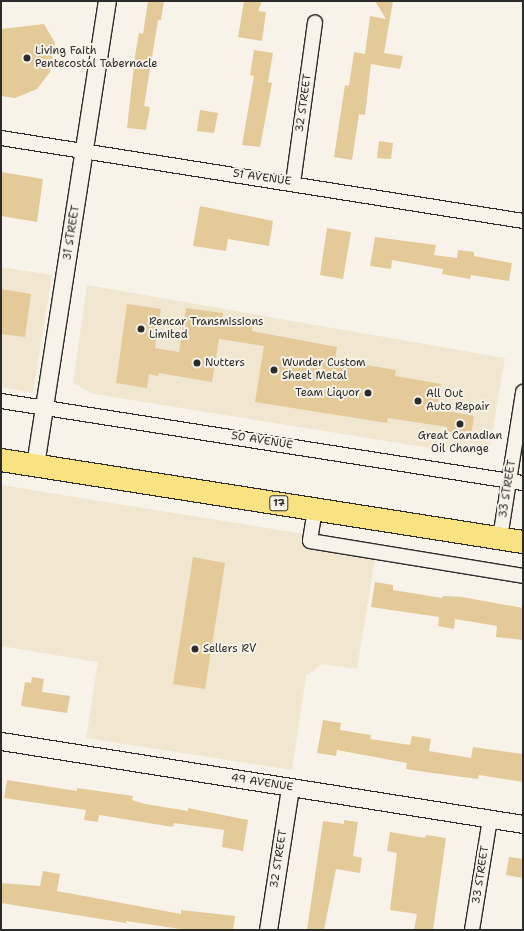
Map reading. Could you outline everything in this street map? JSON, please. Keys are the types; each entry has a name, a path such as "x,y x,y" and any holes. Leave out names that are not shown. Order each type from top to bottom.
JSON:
{"main road":[{"name":"17","path":"1,460 523,542"}],"street":[{"name":"31 STREET","path":"35,465 107,1"},
{"name":"32 STREET","path":"293,183 315,22"},
{"name":"51 AVENUE","path":"1,138 293,183 523,221"},
{"name":"33 STREET","path":"500,538 523,392"},
{"name":"50 AVENUE","path":"1,401 523,483"},
{"path":"315,509 310,541 523,576"},
{"name":"49 AVENUE","path":"1,741 523,824"},
{"name":"32 STREET","path":"268,930 290,788"},
{"name":"33 STREET","path":"472,930 490,819"}],"shaded area":[{"path":"1,267 52,275 33,393 1,387"},
{"path":"87,285 505,358 490,446 474,455 94,394 73,383"},
{"path":"1,485 377,546 357,669 322,664 306,676 292,770 86,738 98,662 1,646"}],"building":[{"path":"148,1 164,1 161,20 158,20 144,106 150,107 146,130 127,128 135,56 139,33 143,34"},
{"path":"244,1 262,1 258,11 266,12 262,41 238,37"},
{"path":"375,1 393,1 384,53 403,56 400,69 371,64 365,115 359,114 352,160 334,157 345,85 349,86 354,52 365,54 370,16 386,19"},
{"name":"Living Faith Pentecostal Tabernacle","path":"44,24 55,43 50,72 37,89 15,98 1,96 1,29"},
{"path":"254,50 273,53 268,82 272,83 260,147 242,145 254,76 250,75"},
{"path":"200,110 218,113 214,133 197,131"},
{"path":"379,141 393,143 391,159 377,158"},
{"path":"1,172 43,179 37,222 1,216"},
{"path":"200,206 273,221 269,246 228,239 226,251 193,246"},
{"path":"327,228 351,232 343,279 320,275"},
{"path":"375,237 436,245 434,255 457,258 458,250 474,252 474,256 512,263 509,281 471,275 470,279 442,274 443,269 392,260 391,269 370,266"},
{"path":"1,289 31,294 25,337 1,334"},
{"path":"127,304 161,309 155,348 179,352 186,308 223,313 223,318 253,322 252,331 337,347 335,360 396,370 395,376 441,384 437,409 474,416 471,436 446,431 447,427 388,418 387,423 255,402 264,346 219,339 212,382 159,373 158,376 149,374 147,388 116,383"},
{"name":"Sellers RV","path":"193,557 225,563 205,689 173,684"},
{"path":"375,582 393,585 393,590 442,598 443,596 462,597 523,608 523,640 496,637 497,626 455,619 454,629 438,626 439,617 371,607"},
{"path":"32,677 44,679 42,692 70,696 67,713 21,706 25,682 31,683"},
{"path":"323,720 341,723 340,730 371,735 370,739 410,745 412,736 431,739 429,751 471,758 473,747 523,754 523,782 479,775 478,779 406,769 407,763 337,750 336,756 317,753"},
{"path":"7,780 77,791 77,788 133,796 132,800 145,804 188,811 188,808 248,820 243,851 222,847 224,830 174,823 173,827 99,815 98,822 84,820 86,810 4,798"},
{"path":"344,820 358,822 353,856 362,858 360,873 336,869 324,930 307,930 323,821 344,824"},
{"path":"390,832 425,838 426,835 446,838 433,930 414,930 417,914 390,910 397,853 387,851"},
{"path":"509,857 523,859 523,878 506,875"},
{"path":"43,871 60,874 57,891 181,914 181,910 235,916 233,930 187,930 126,921 126,923 1,903 1,883 40,886"}],"place":[{"name":"Living Faith Pentecostal Tabernacle","path":"27,58"},
{"name":"Rencar Transmissions Limited","path":"141,329"},
{"name":"Nutters","path":"197,363"},
{"name":"Wunder Custom Sheet Metal","path":"274,370"},
{"name":"Team Liquor","path":"368,393"},
{"name":"All Out Auto Repair","path":"418,401"},
{"name":"Great Canadian Oil Change","path":"460,424"},
{"name":"Sellers RV","path":"195,649"}]}
